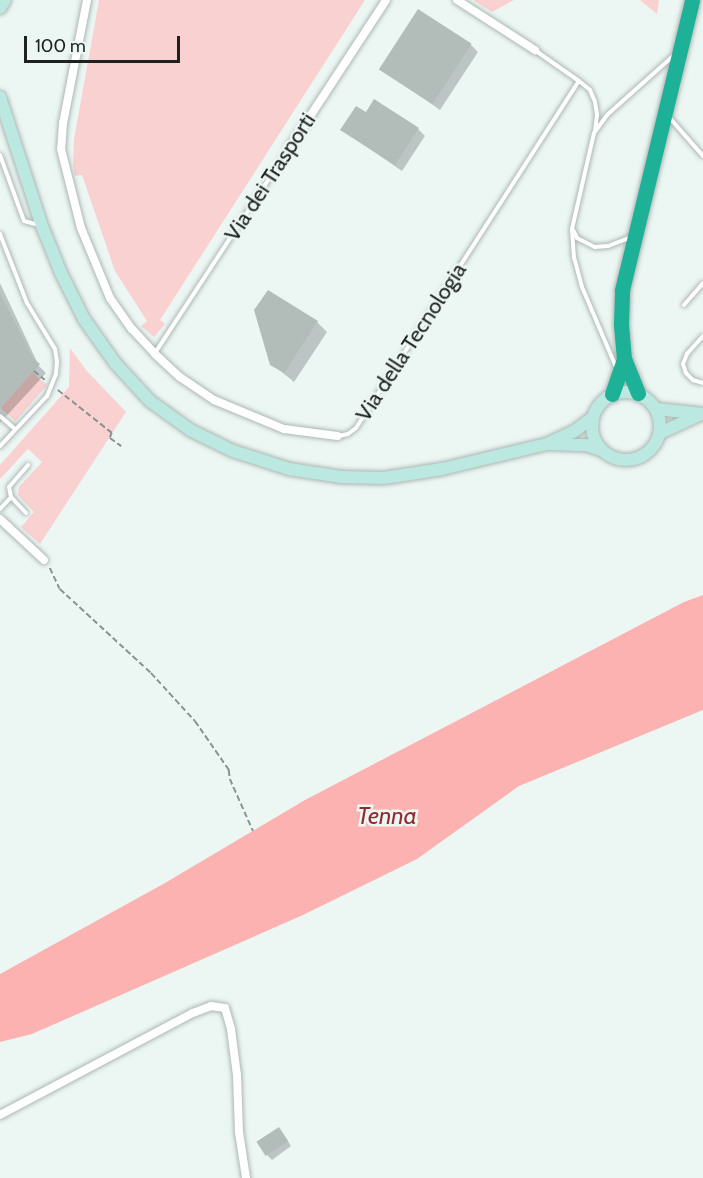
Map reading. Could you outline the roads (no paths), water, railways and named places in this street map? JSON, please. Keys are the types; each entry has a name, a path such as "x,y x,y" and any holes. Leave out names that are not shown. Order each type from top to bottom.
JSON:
{"highway":[{"path":"638,393 624,360 621,323 622,290 692,1"},
{"path":"612,394 624,360"}],"main road":[{"path":"0,8 5,0"},
{"path":"0,99 42,226 61,273 84,319 115,363 150,401 190,430 233,451 289,469 341,477 384,478 442,470 547,444 573,432 592,418"},
{"path":"601,450 594,440 592,418 596,408 612,394 630,391 638,393 656,409 702,415"},
{"path":"656,409 660,433"},
{"path":"547,444 586,445 619,460 630,460 649,451 660,433 702,415"}],"street":[{"name":"Via della Tecnologia","path":"87,0 63,123 61,149 81,228 110,298 155,354 180,377 214,400 284,429 338,436"},
{"name":"Via dei Trasporti","path":"288,150 386,0"},
{"path":"457,0 535,50"},
{"path":"0,519 44,560"},
{"path":"0,1114 193,1014 211,1006 225,1008 231,1029 237,1075 239,1132 246,1178"}],"lane":[{"path":"594,133 607,115 680,49"},
{"path":"535,50 590,90 596,102 597,115 594,133 572,229 574,258 582,287 619,376"},
{"name":"Via della Tecnologia","path":"338,436 348,434 356,428 579,81"},
{"path":"665,112 703,156"},
{"name":"Via dei Trasporti","path":"155,354 288,150"},
{"path":"0,155 24,221 42,226"},
{"path":"572,229 578,238 595,247 609,246 635,235"},
{"path":"0,234 27,303 55,349 56,374 52,386 0,446"},
{"path":"684,305 703,284"},
{"path":"703,336 687,354 683,364 686,373 693,380 703,383"},
{"path":"0,416 15,429"},
{"path":"26,513 11,497 9,487 28,465"},
{"path":"0,509 11,497"}],"water":[{"name":"Tenna","path":"703,595 703,710 519,786 417,859 303,915 32,1034 0,1042 0,974 165,883 305,800 684,602"}]}
